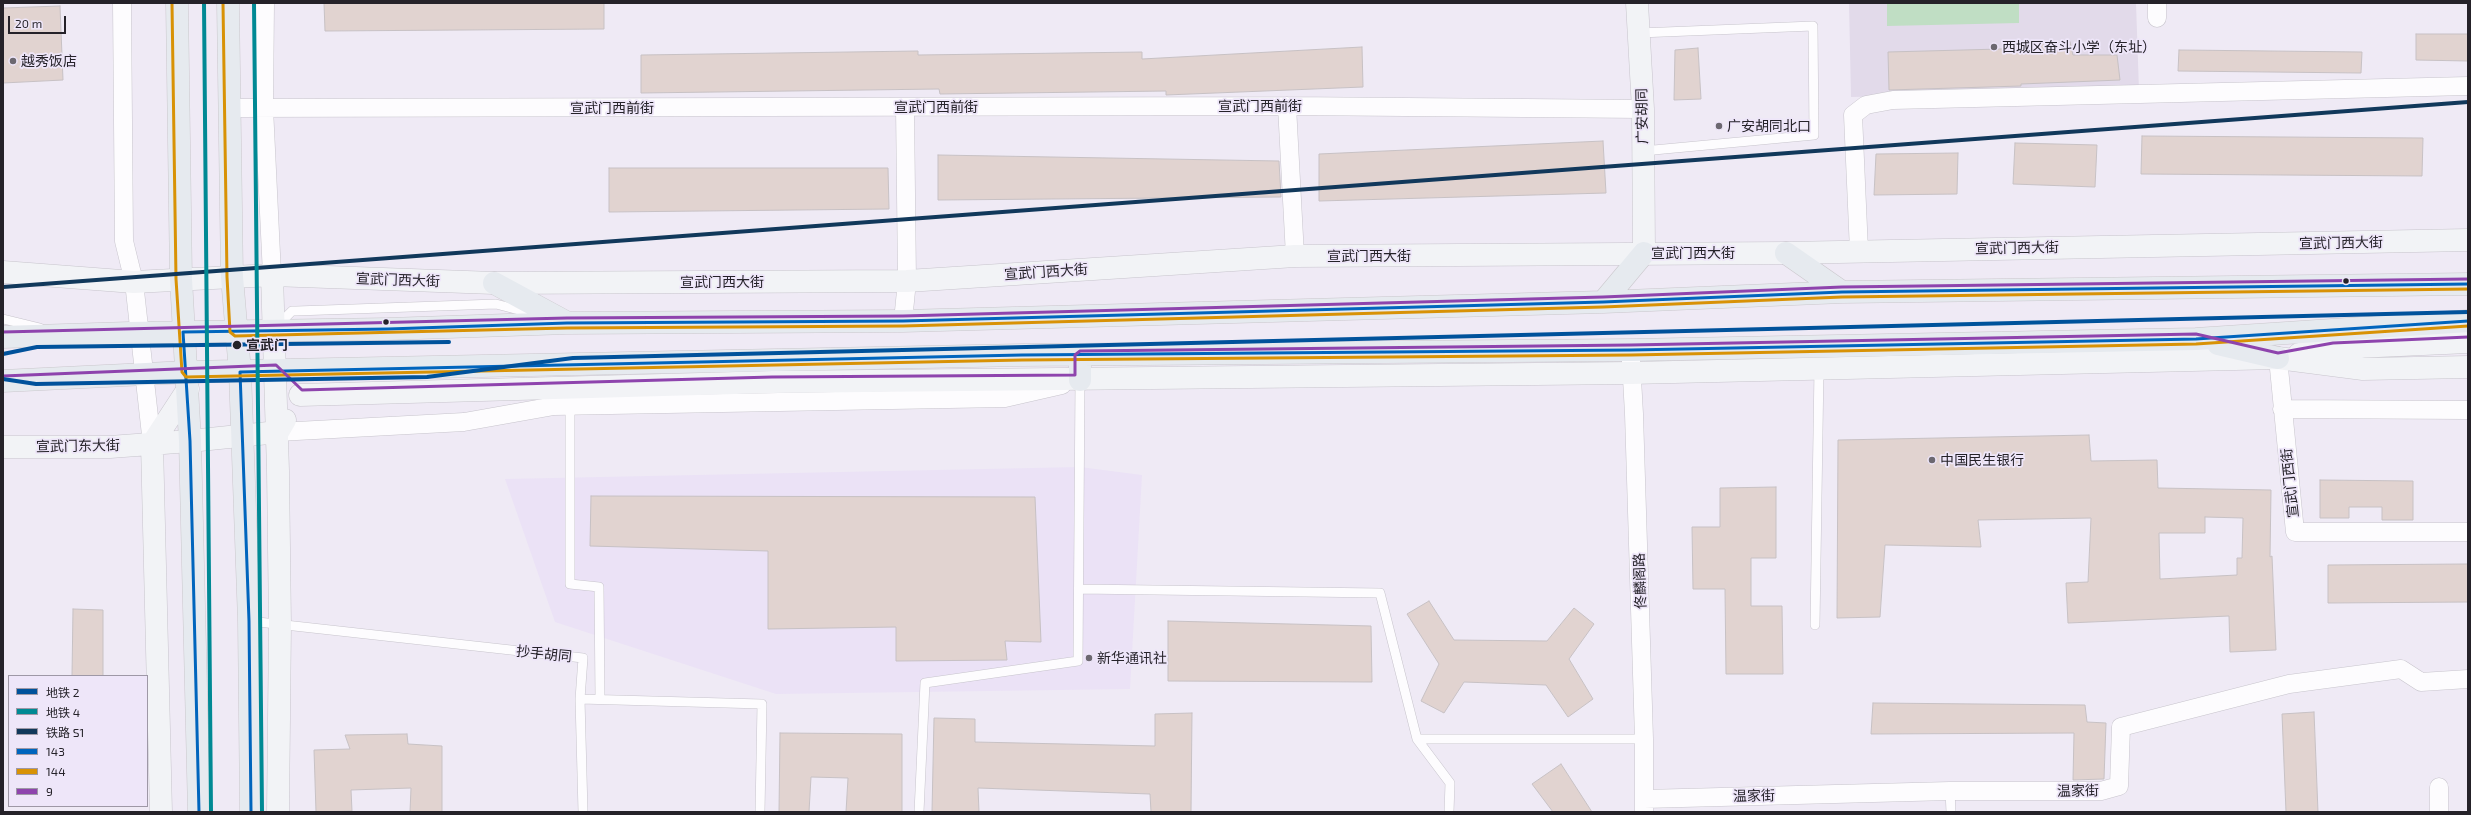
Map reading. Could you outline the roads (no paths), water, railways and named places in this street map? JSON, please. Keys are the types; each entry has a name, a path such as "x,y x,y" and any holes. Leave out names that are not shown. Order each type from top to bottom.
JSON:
{"main road":[{"path":"177,3 181,279 183,332 188,381 199,812"},
{"path":"228,3 232,277 235,331 240,372 241,434 249,621 251,812"},
{"path":"1603,302 1644,253"},
{"path":"1786,253 1842,292"},
{"path":"494,283 567,323"},
{"path":"3,338 129,332 567,323 903,321 1603,302 1842,292 2468,284"},
{"path":"3,381 134,376 188,381 240,372 276,370 1022,355 1080,356 1631,350 2196,339 2468,321"},
{"path":"2196,339 2278,358"},
{"path":"1080,356 1080,380"}],"street":[{"path":"122,3 124,241 134,282 152,444 161,812"},
{"path":"265,3 264,108 278,432 280,625 278,812"},
{"name":"广安胡同","path":"1637,3 1643,110 1644,253"},
{"path":"1859,251 1854,115 1866,105 1892,100 2468,86"},
{"path":"1287,106 1295,256"},
{"name":"宣武门西前街","path":"230,108 1287,106 1643,110"},
{"path":"903,321 907,281 905,107"},
{"name":"宣武门西大街","path":"134,282 272,275 494,283 907,281 1295,256 1786,253 2468,240"},
{"path":"3,272 134,282"},
{"path":"2278,358 2333,348 2468,342"},
{"name":"佟麟阁路","path":"1631,350 1644,738 1644,805"},
{"path":"276,370 300,395 772,382 1080,380 1631,373 2278,358 2363,369 2468,367"},
{"name":"宣武门西街","path":"2278,358 2295,532 2468,532"},
{"path":"278,432 464,422 554,406 570,405 1005,398 1080,380"},
{"path":"152,444 188,381"},
{"path":"278,432 300,395"},
{"path":"2282,409 2468,410"},
{"name":"宣武门东大街","path":"3,447 110,447 190,441 241,434 278,432"},
{"name":"温家街","path":"1644,805 1950,791 2101,791 2119,786 2121,727 2289,684 2401,669 2421,682 2468,679"},
{"path":"2439,787 2439,812"}],"lane":[{"path":"1639,33 1813,26 1814,135 1643,151"},
{"path":"3,319 70,335"},
{"path":"1815,625 1819,368"},
{"path":"919,812 925,683 1078,661 1080,380"},
{"path":"570,405 570,584 599,587 600,699"},
{"path":"1079,589 1380,593 1417,739 1450,783 1450,812"},
{"name":"抄手胡同","path":"249,621 583,658 580,699"},
{"path":"583,812 580,699 762,704 760,812"},
{"path":"1417,739 1644,738"},
{"path":"1950,791 1951,812"}],"metro line":[{"name":"4","path":"204,3 211,812"},
{"name":"4","path":"254,3 262,812"},
{"name":"2","path":"3,379 36,384 427,377 573,358 2468,312"},
{"name":"2","path":"3,354 37,347 449,342"}],"rail line":[{"name":"S1","path":"3,287 2468,102"}],"place":[{"name":"西城区奋斗小学（东址）","path":"1994,47"},
{"name":"越秀饭店","path":"13,61"},
{"name":"广安胡同北口","path":"1719,126"},
{"name":"宣武门","path":"237,345"},
{"name":"中国民生银行","path":"1932,460"},
{"name":"新华通讯社","path":"1089,658"}]}
